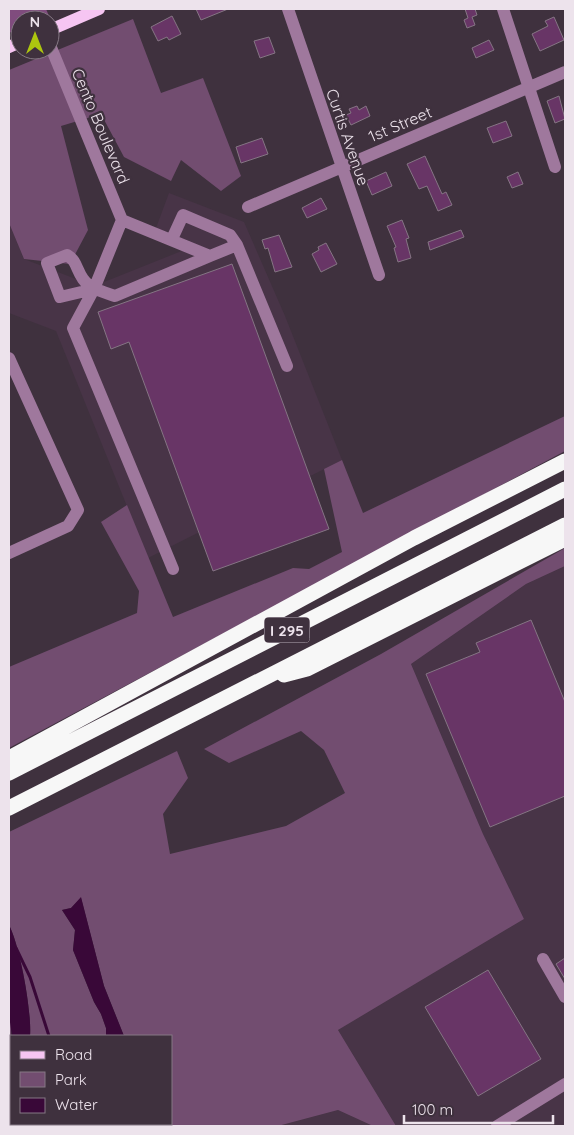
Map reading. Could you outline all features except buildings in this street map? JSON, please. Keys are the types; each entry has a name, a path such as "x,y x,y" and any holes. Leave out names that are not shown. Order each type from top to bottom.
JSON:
{"highway":[{"path":"9,758 414,538 565,461"},
{"path":"423,561 444,539 565,477"},
{"name":"I 295","path":"9,772 565,489"},
{"name":"I 295","path":"9,808 565,525"},
{"path":"251,685 308,668 565,539"}],"main road":[{"path":"60,26 99,9"}],"street":[{"name":"Curtis Avenue","path":"288,9 379,275"},
{"path":"503,9 555,167"},
{"name":"Cento Boulevard","path":"56,60 122,220"},
{"name":"1st Street","path":"248,207 565,72"},
{"path":"172,239 183,215 230,235 237,245 287,366"},
{"path":"173,570 73,328 94,289 122,220 210,256"},
{"path":"94,289 115,296 237,245"},
{"path":"9,358 78,510 68,526 9,553"},
{"path":"543,959 565,997"},
{"path":"498,1126 565,1084"}],"shaded area":[{"path":"9,9 46,9 10,10 9,33"},
{"path":"169,193 244,222 285,316 342,460 148,558 56,331 9,313 9,223 24,259 94,286 194,246 156,228"},
{"path":"565,566 565,1126 396,1126 338,1030 524,919 483,834 411,664 526,584"},
{"path":"338,1110 373,1126 278,1126"}],"green space":[{"path":"133,19 161,93 203,78 241,176 221,191 181,160 171,181 124,157 101,114 61,126 88,230 70,264 24,259 9,223 9,70 33,60 60,60 60,49"},
{"path":"565,416 565,451 9,748 9,667 137,613 139,591 101,522 127,505 173,617 293,568 309,569 342,552 324,469 342,460 363,513"},
{"path":"565,548 565,566 526,584 411,664 483,834 524,919 338,1030 396,1126 373,1126 338,1110 278,1126 13,1126 172,1125 172,1035 124,1035 104,986 81,898 71,908 62,910 75,930 73,950 94,1002 101,1014 106,1028 106,1035 30,1035 29,1011 24,979 17,948 9,925 9,832 177,751 188,778 163,814 170,854 286,826 345,793 324,750 301,731 229,763 204,749 381,654"},
{"path":"9,1015 11,1035 9,1081"}],"water":[{"path":"81,897 104,986 124,1035 106,1035 106,1028 101,1014 94,1002 73,950 75,930 62,910 71,908"},
{"path":"9,925 17,948 24,979 29,1011 30,1035 12,1035 9,1015"},
{"path":"10,1078 10,1125 13,1126 9,1126"}],"waterway":[{"path":"16,948 30,977 49,1035"}]}
